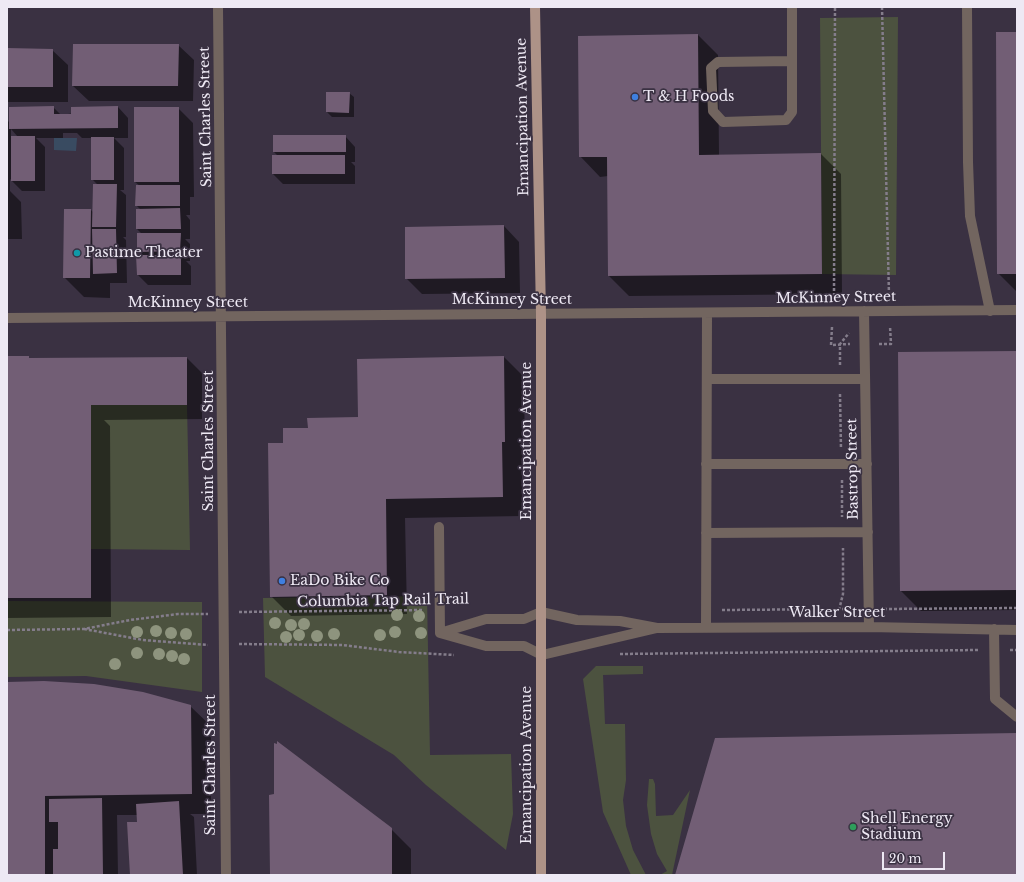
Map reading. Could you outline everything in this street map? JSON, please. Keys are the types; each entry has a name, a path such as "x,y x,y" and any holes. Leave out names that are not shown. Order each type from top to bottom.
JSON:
{"main road":[{"name":"Emancipation Avenue","path":"535,7 541,314 541,875"}],"street":[{"name":"Saint Charles Street","path":"218,7 226,875"},
{"path":"792,7 792,61 792,112 786,120 723,122 713,111 711,68 718,62 792,61"},
{"path":"967,7 968,162 970,216 990,311"},
{"name":"McKinney Street","path":"7,318 1017,310"},
{"name":"Bastrop Street","path":"864,311 868,532 868,627"},
{"path":"706,627 707,313"},
{"path":"707,380 865,379"},
{"path":"706,464 867,464"},
{"path":"440,527 440,633"},
{"path":"706,533 868,532"},
{"path":"440,633 486,619 524,619 541,612"},
{"name":"Walker Street","path":"541,612 576,620 620,622 657,628 868,627 1017,630"},
{"name":"Walker Street","path":"542,655 657,628"},
{"path":"994,629 995,699 1017,717"},
{"path":"440,633 486,646 524,646 542,655"}],"path":[{"path":"834,282 835,7"},
{"path":"882,7 889,289"},
{"path":"706,610 1017,608"},
{"name":"Columbia Tap Rail Trail","path":"254,612 440,610"},
{"path":"7,630 84,629 137,619 178,614 199,614"},
{"path":"84,629 143,640 201,645"},
{"path":"260,644 342,645 399,652 457,655"},
{"path":"617,654 1017,650"}],"green space":[{"path":"898,17 896,275 822,274 820,18"},
{"path":"91,405 187,405 190,550 91,549"},
{"path":"427,596 430,755 511,754 513,814 506,850 426,785 394,755 265,677 263,598"},
{"path":"7,601 202,602 202,692 86,676 7,677"},
{"path":"596,666 643,666 643,674 603,675 605,724 625,724 626,780 623,800 626,826 633,850 646,875 631,875 603,812 583,679"},
{"path":"649,779 653,779 655,784 656,816 673,815 690,790 672,875 660,875 667,871 657,854 651,834 647,805"}],"water":[{"path":"54,138 77,138 76,151 54,150"}],"building":[{"path":"996,32 1017,32 1017,274 997,274"},
{"path":"698,34 699,155 821,153 822,274 608,276 607,157 579,157 578,36"},
{"path":"73,44 179,44 178,86 72,86"},
{"path":"7,48 53,49 53,87 7,87"},
{"path":"326,92 350,92 349,113 326,112"},
{"path":"54,106 54,114 71,114 71,107 118,106 118,128 9,129 9,107"},
{"path":"134,107 179,107 179,182 134,182"},
{"path":"273,135 346,135 346,152 273,152"},
{"path":"11,136 35,136 35,181 11,181"},
{"path":"91,137 114,137 114,180 91,180"},
{"path":"272,155 345,155 345,174 272,174"},
{"path":"93,184 117,184 116,227 92,227"},
{"path":"136,185 180,185 180,206 135,206"},
{"path":"180,208 181,229 136,229 136,209"},
{"name":"Pastime Theater","path":"64,209 91,209 90,278 63,278"},
{"path":"504,225 505,278 405,279 405,227"},
{"path":"92,229 116,229 117,273 93,274"},
{"path":"137,233 181,233 180,251 137,252"},
{"path":"136,255 181,255 181,275 137,275"},
{"path":"1017,351 1017,590 900,591 898,352"},
{"path":"7,356 29,356 29,358 187,357 187,405 91,405 91,598 7,598"},
{"path":"504,356 505,442 502,442 503,497 386,499 387,595 270,597 268,443 283,443 283,428 308,428 307,418 358,417 357,359"},
{"path":"44,681 94,684 143,692 191,705 192,794 45,796 45,875 7,875 7,682"},
{"name":"Shell Energy Stadium","path":"1017,733 1017,875 675,875 715,738"},
{"path":"277,741 392,828 392,875 270,875 269,795 274,794 274,743 277,744"},
{"path":"102,798 103,875 53,875 53,849 58,849 58,822 49,822 49,799"},
{"path":"179,801 183,875 130,875 127,822 137,822 136,804"}],"place":[{"name":"T & H Foods","path":"635,97"},
{"name":"Pastime Theater","path":"77,253"},
{"name":"EaDo Bike Co","path":"282,581"},
{"name":"Shell Energy Stadium","path":"853,827"}]}
